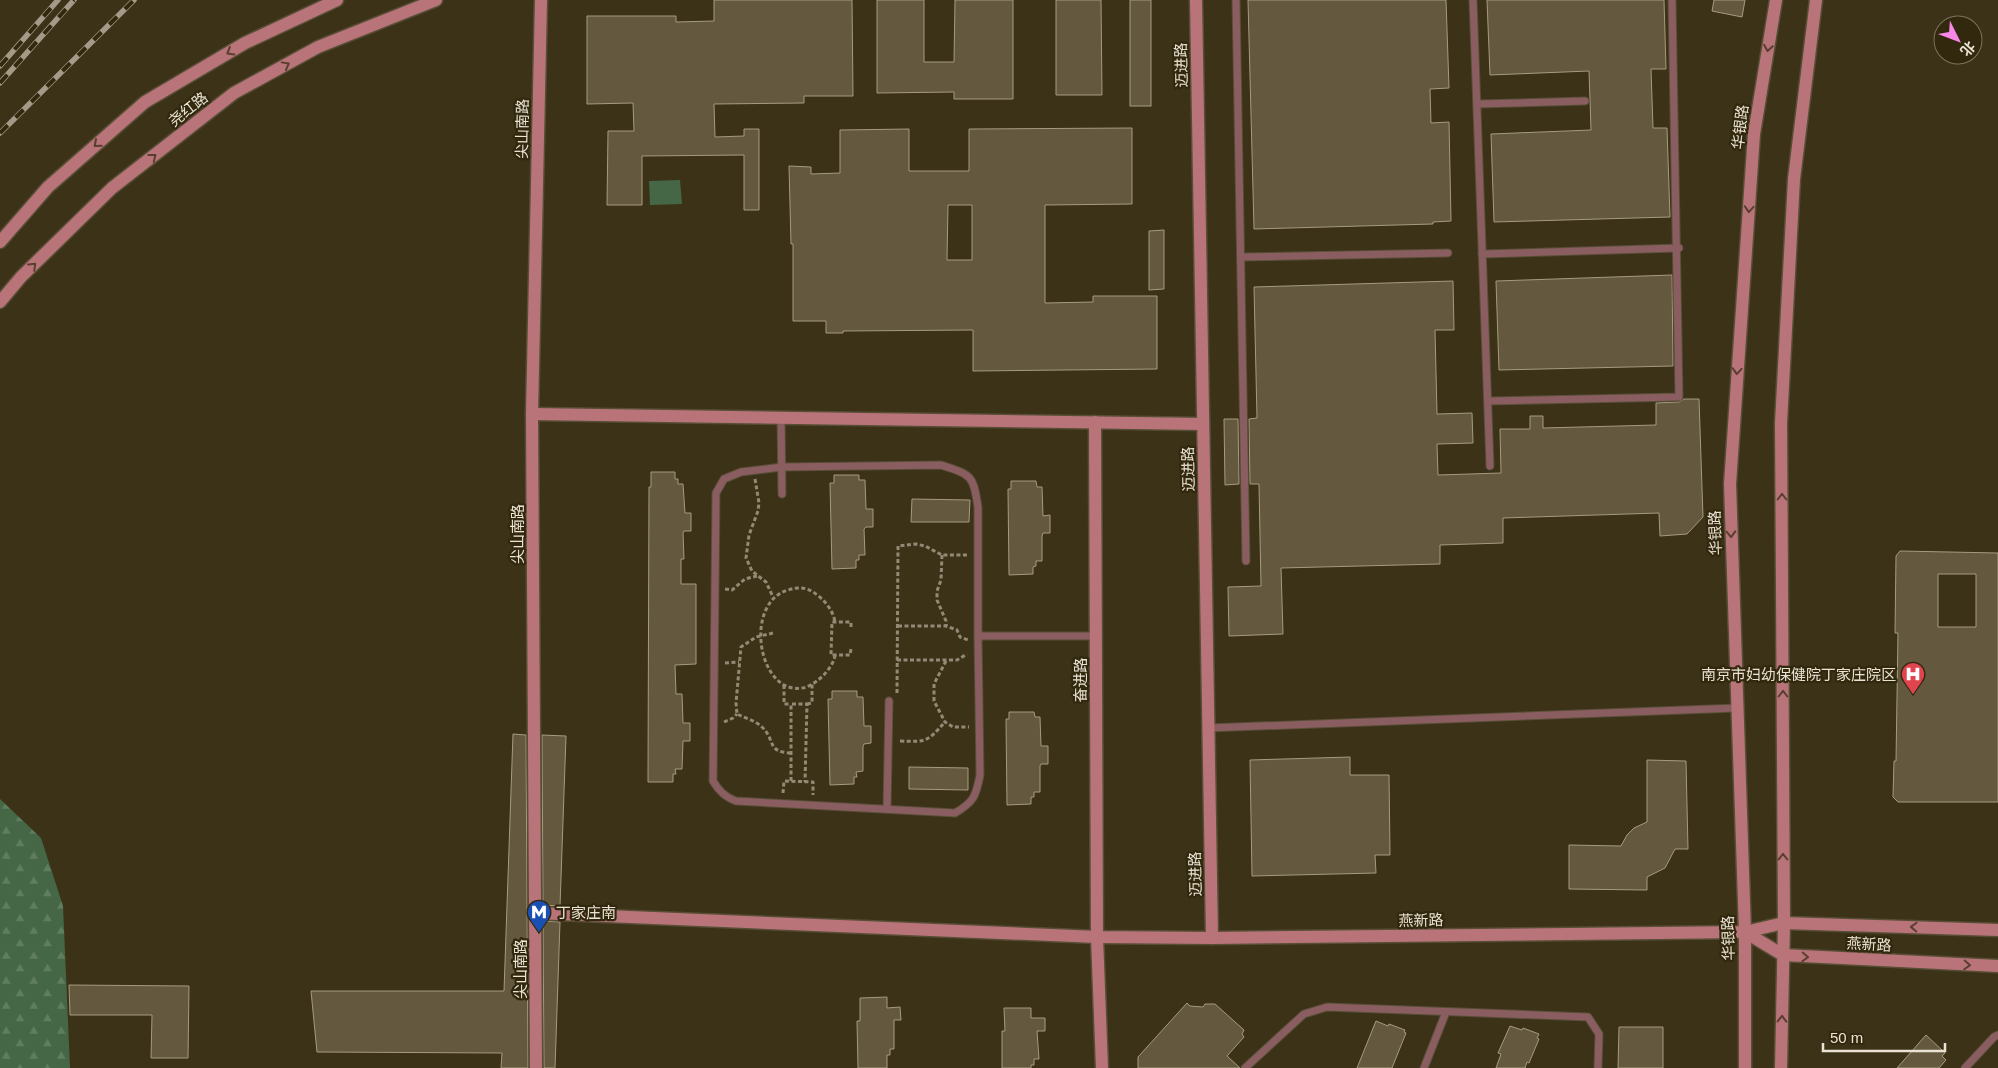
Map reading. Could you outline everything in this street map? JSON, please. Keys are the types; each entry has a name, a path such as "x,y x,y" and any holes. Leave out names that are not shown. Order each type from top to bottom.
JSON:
{"street":[{"name":"尧红路","path":"0,242 48,187 145,102 245,43 336,0"},
{"name":"尧红路","path":"0,302 21,277 112,188 234,93 318,47 436,0"},
{"name":"尖山南路","path":"536,1068 532,414 541,0"},
{"name":"迈进路","path":"1196,0 1212,938"},
{"name":"华银路","path":"1745,1068 1745,932 1730,484 1754,134 1776,0"},
{"path":"1781,1068 1784,923 1781,423 1794,179 1816,0"},
{"path":"532,414 1203,424"},
{"name":"奋进路","path":"1095,422 1097,937 1102,1068"},
{"name":"燕新路","path":"536,913 1097,937 1212,938 1745,932 1784,923 1998,930"},
{"name":"燕新路","path":"1745,932 1783,956 1998,966"}],"lane":[{"path":"1236,0 1246,561"},
{"path":"1473,0 1490,466"},
{"path":"1488,401 1679,397 1672,0"},
{"path":"1477,104 1585,100"},
{"path":"1482,254 1679,248"},
{"path":"1241,257 1448,253"},
{"path":"781,418 782,494"},
{"path":"941,465 970,477 975,486 978,507 980,775 977,793 969,805 955,813 736,801 720,792 713,781 717,488 724,479 740,472 782,467 941,465"},
{"path":"978,636 1096,636"},
{"path":"887,809 889,701"},
{"path":"1208,728 1737,708"},
{"path":"1245,1068 1304,1014 1327,1007 1588,1017 1599,1034 1598,1068"},
{"path":"1424,1068 1446,1012"},
{"path":"1966,1068 1998,1035"}],"path":[{"path":"755,471 759,503 758,512 749,535 746,558 752,571 766,582 774,597"},
{"path":"897,696 898,546 916,544 925,546 942,555 978,554"},
{"path":"942,555 941,580 937,591 946,626"},
{"path":"715,587 732,590 745,579 753,579 757,576"},
{"path":"835,622 829,606 812,592 799,587 786,590 774,597 764,613 761,626 761,650 774,676 784,685 796,689 812,684 822,676 835,660 835,655"},
{"path":"851,629 851,622 832,622 831,655 850,655 851,649"},
{"path":"898,626 946,626 957,630 960,637 968,640 978,636"},
{"path":"773,632 747,641 741,647 736,703 737,714 760,725 774,749 781,753 791,753"},
{"path":"897,660 957,660 968,654 978,654"},
{"path":"946,660 934,684 934,701 945,722 953,728 979,728"},
{"path":"784,685 784,704 806,704 812,703 812,684"},
{"path":"791,704 791,781"},
{"path":"805,782 806,704"},
{"path":"896,741 924,741 933,737 945,722"},
{"path":"783,804 784,781 791,781 813,782 812,805"}],"green space":[{"path":"680,180 682,204 650,205 649,181"},
{"path":"0,799 41,838 63,906 70,1068 0,1068"}],"building":[{"path":"714,0 852,0 853,96 804,96 804,103 714,104 715,137 744,136 744,129 759,129 759,210 744,210 744,155 642,156 642,205 607,205 608,131 634,131 633,103 587,104 587,16 676,16 676,22 714,21"},
{"path":"877,0 924,0 924,62 954,62 955,0 1013,0 1013,99 954,99 954,92 877,93"},
{"path":"1056,0 1101,0 1102,95 1056,95"},
{"path":"1130,0 1151,0 1151,106 1130,106"},
{"path":"1248,0 1446,0 1449,88 1430,89 1431,123 1449,122 1451,221 1433,222 1433,224 1254,229"},
{"path":"1487,0 1664,0 1666,69 1651,69 1653,128 1667,128 1670,217 1494,222 1491,134 1591,130 1589,71 1490,75"},
{"path":"1714,0 1745,0 1742,17 1712,11"},
{"path":"1132,128 1132,204 1045,205 1045,303 1093,302 1093,296 1157,296 1157,369 973,371 973,330 843,331 843,333 826,333 826,321 793,321 793,244 791,244 789,166 811,167 811,174 840,173 840,130 909,129 909,171 969,171 969,129","holes":["948,205 972,205 972,260 947,260"]},
{"path":"1164,230 1164,289 1149,290 1149,231"},
{"path":"1672,275 1673,366 1499,370 1496,281"},
{"path":"1453,281 1454,330 1435,330 1437,414 1472,413 1473,443 1437,444 1438,475 1501,473 1500,429 1530,429 1530,416 1543,416 1543,428 1656,425 1656,403 1699,399 1703,517 1687,534 1660,536 1659,513 1503,518 1503,543 1440,545 1440,564 1281,568 1283,634 1229,636 1228,587 1261,586 1259,484 1250,484 1249,419 1257,418 1254,287"},
{"path":"1224,419 1238,419 1239,484 1225,485"},
{"path":"651,472 675,472 675,479 678,479 678,484 683,484 685,513 691,513 691,531 684,531 683,533 684,559 681,559 681,584 696,584 696,664 675,665 676,694 682,694 683,723 690,723 690,741 683,741 682,769 675,769 676,774 673,774 673,782 648,782 649,487 651,487"},
{"path":"834,475 859,475 859,480 865,480 866,509 873,509 873,527 866,527 864,529 865,555 859,555 859,560 856,560 856,568 832,569 830,483 834,483"},
{"path":"1011,481 1036,481 1037,487 1042,487 1043,516 1050,515 1050,533 1043,533 1042,536 1042,561 1036,561 1036,566 1033,567 1033,574 1009,575 1008,489 1011,489"},
{"path":"912,499 970,500 969,522 911,522"},
{"path":"1900,551 1998,553 1998,802 1898,802 1893,797 1894,761 1896,761 1898,633 1895,633 1896,556","holes":["1938,574 1976,574 1976,627 1938,627"]},
{"path":"832,691 857,691 857,697 863,697 864,726 871,726 871,743 864,744 863,746 863,771 856,772 857,777 854,777 854,784 830,785 828,699 832,699"},
{"path":"1009,712 1034,712 1035,717 1040,717 1041,746 1048,746 1048,764 1041,764 1040,766 1040,792 1034,792 1034,797 1031,797 1031,804 1007,805 1006,719 1009,719"},
{"path":"513,734 526,735 528,1068 501,1068 502,1053 317,1052 311,991 504,991"},
{"path":"542,735 566,736 560,906 543,905"},
{"path":"1350,757 1350,775 1389,775 1390,855 1375,855 1376,873 1252,876 1250,760"},
{"path":"1647,760 1686,761 1688,849 1675,849 1665,868 1647,877 1647,890 1569,889 1569,845 1621,846 1627,835 1634,828 1647,822"},
{"path":"909,767 968,768 968,790 909,789"},
{"path":"543,921 560,922 555,1068 544,1068"},
{"path":"69,985 189,986 188,1058 151,1058 152,1015 70,1015"},
{"path":"887,997 887,1008 900,1007 901,1020 894,1020 894,1049 890,1049 890,1055 887,1055 887,1068 858,1068 857,1021 860,1021 860,998"},
{"path":"1187,1003 1190,1006 1203,1007 1205,1004 1215,1004 1244,1030 1242,1034 1244,1037 1227,1056 1240,1068 1138,1068 1138,1057"},
{"path":"1004,1008 1031,1008 1031,1018 1045,1018 1045,1031 1037,1031 1039,1059 1034,1059 1034,1065 1031,1065 1031,1068 1002,1068 1002,1031 1005,1031"},
{"path":"1376,1021 1405,1030 1404,1032 1406,1033 1392,1068 1357,1068"},
{"path":"1510,1026 1522,1030 1523,1028 1539,1034 1537,1038 1539,1039 1525,1068 1496,1068 1501,1054 1498,1053"},
{"path":"1619,1027 1663,1027 1663,1068 1618,1068"},
{"path":"1926,1035 1945,1053 1942,1056 1946,1060 1939,1068 1897,1068"}],"railway":[{"path":"0,66 58,0"},
{"path":"0,83 74,0"},
{"path":"0,133 134,0"}],"place":[{"name":"南京市妇幼保健院丁家庄院区","path":"1913,695"},
{"name":"丁家庄南","path":"539,933"}]}
